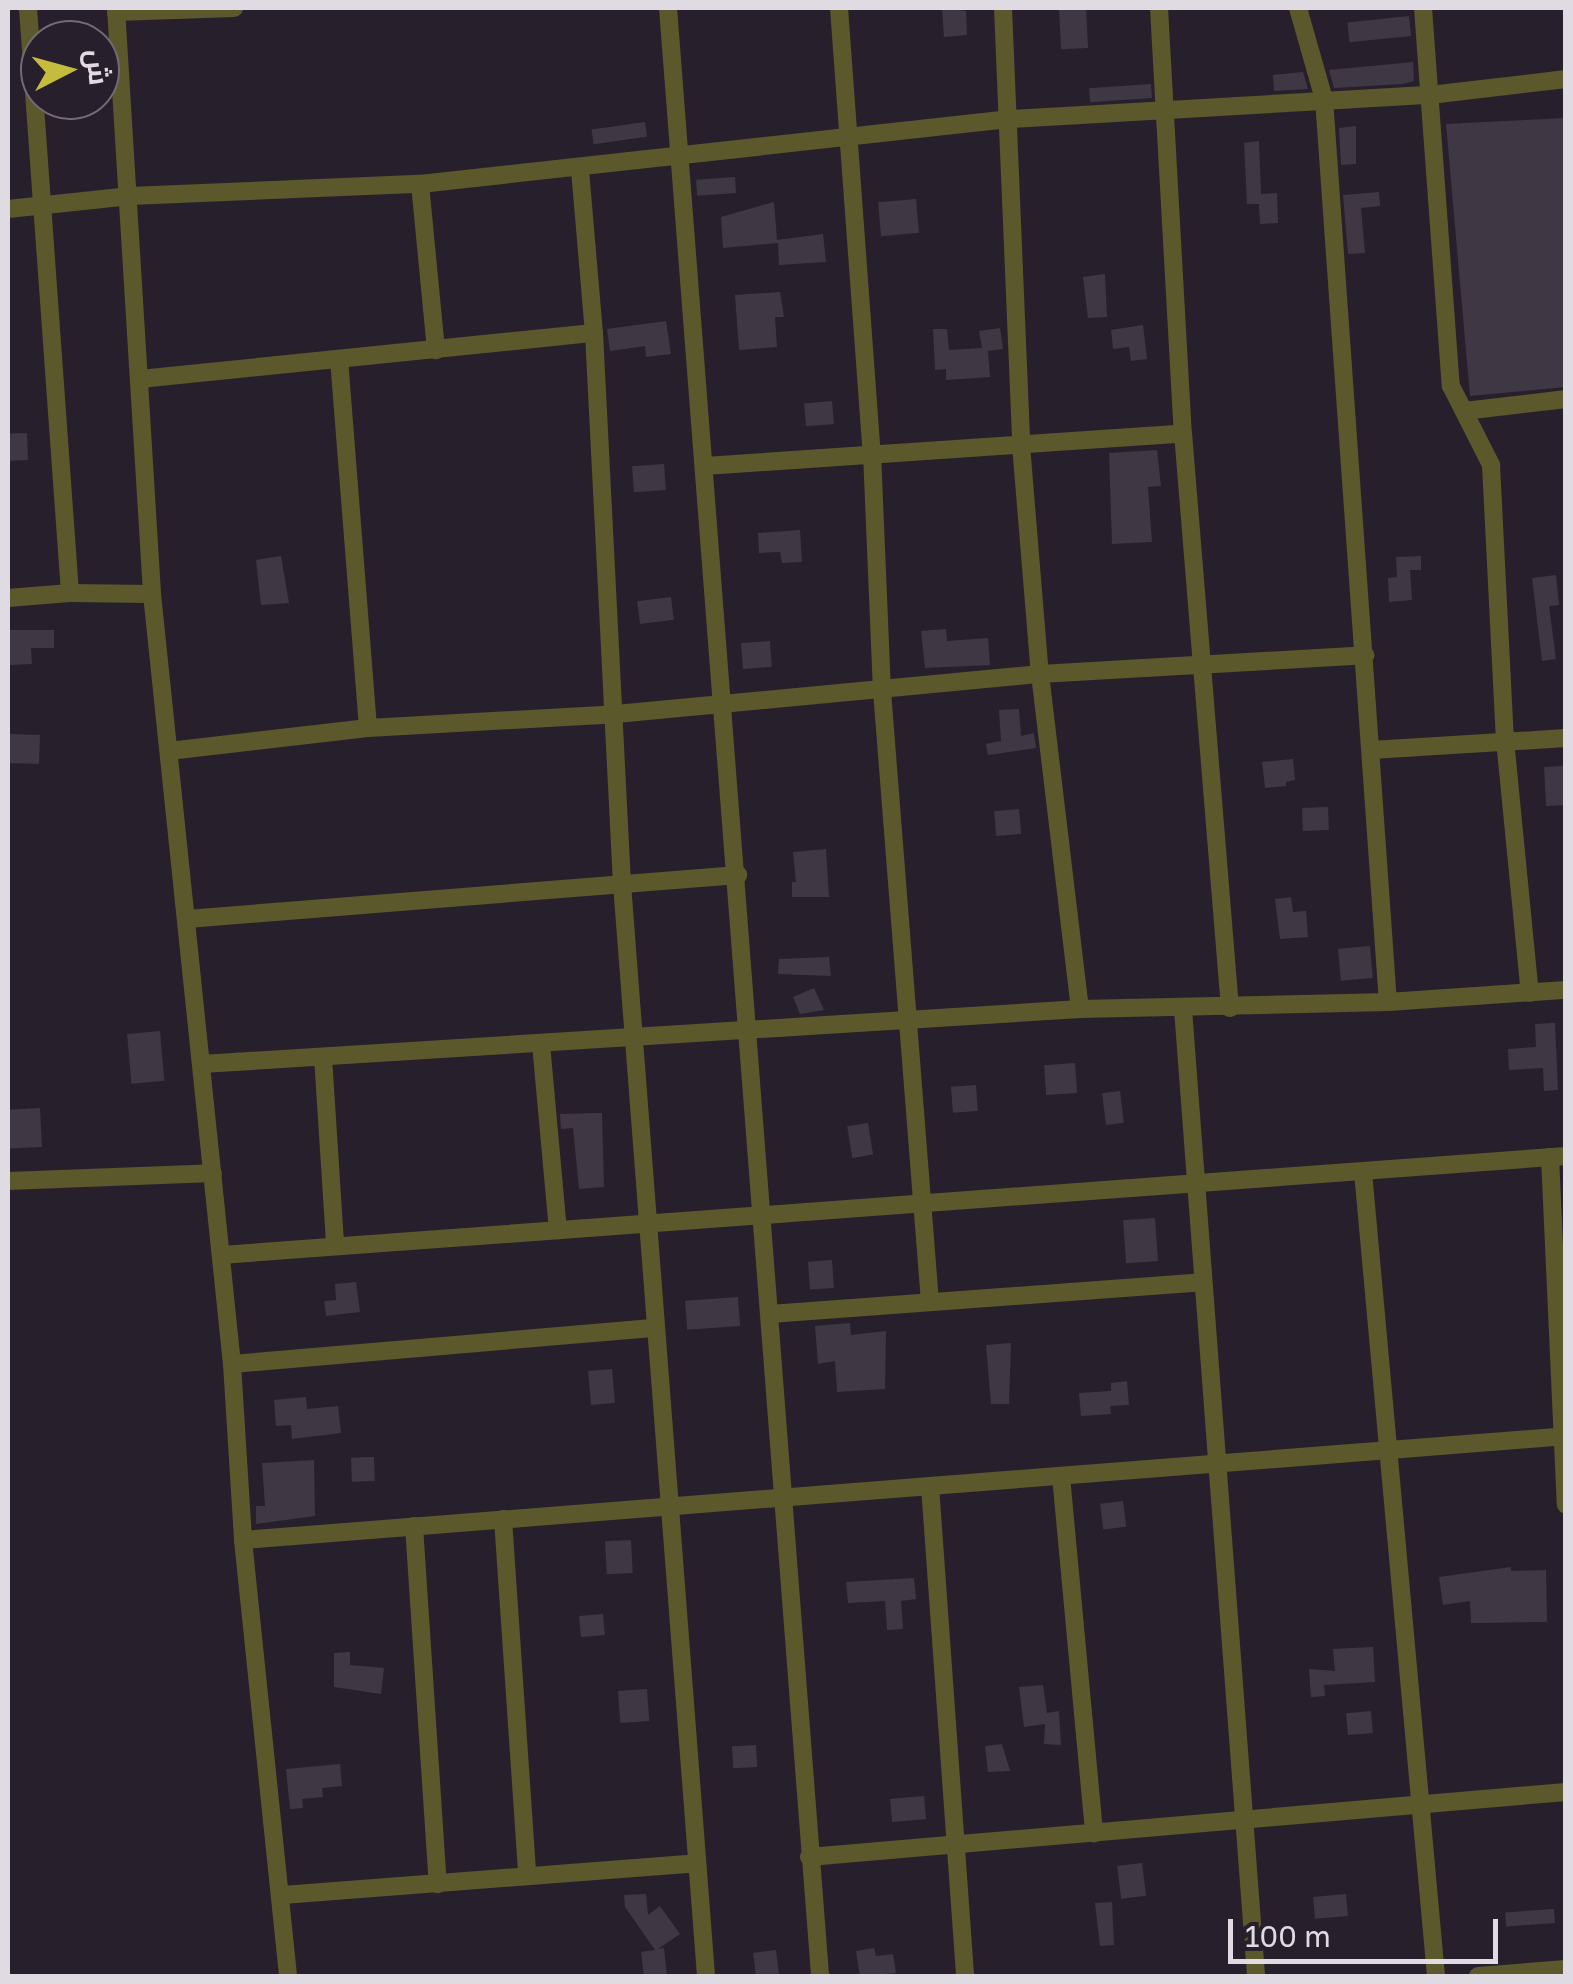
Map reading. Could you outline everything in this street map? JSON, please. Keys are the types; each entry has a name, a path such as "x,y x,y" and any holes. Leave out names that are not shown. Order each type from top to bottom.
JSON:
{"street":[{"path":"28,8 70,593"},
{"path":"234,8 116,10 152,594 232,1364 243,1540 283,1896 288,1976"},
{"path":"668,8 820,1976"},
{"path":"840,8 872,453 882,691 930,1302"},
{"path":"1003,8 1021,444 1040,674 1080,1009"},
{"path":"1159,8 1183,433 1230,1008"},
{"path":"1298,8 1324,98 1388,1002"},
{"path":"1423,8 1451,386 1491,465 1505,740 1530,993"},
{"path":"8,209 130,196 420,184 580,170 681,154 1010,119 1324,98 1430,95 1566,79"},
{"path":"580,170 594,333 622,884 706,1976"},
{"path":"420,184 436,350"},
{"path":"140,380 594,333"},
{"path":"339,359 368,728"},
{"path":"1464,412 1566,400"},
{"path":"706,466 1183,433"},
{"path":"8,598 70,593 152,594"},
{"path":"169,751 368,728 616,714 1040,674 1365,656"},
{"path":"1372,750 1566,738"},
{"path":"187,920 738,876"},
{"path":"202,1064 634,1040 1080,1009 1388,1002 1566,990"},
{"path":"1183,1009 1256,1976"},
{"path":"541,1044 558,1230"},
{"path":"323,1057 335,1245"},
{"path":"221,1255 1558,1156 1566,1505"},
{"path":"1363,1172 1385,1450 1436,1976"},
{"path":"8,1182 213,1173"},
{"path":"770,1314 1202,1282"},
{"path":"232,1364 655,1328"},
{"path":"243,1540 1563,1436"},
{"path":"1061,1476 1094,1833"},
{"path":"930,1486 965,1976"},
{"path":"504,1518 528,1875"},
{"path":"414,1526 438,1884"},
{"path":"809,1857 1566,1792"},
{"path":"283,1896 697,1863"},
{"path":"1478,1976 1566,1969"}],"building":[{"path":"942,8 966,11 967,35 944,37"},
{"path":"1086,8 1088,48 1061,49 1059,9"},
{"path":"1409,16 1411,36 1349,42 1347,22"},
{"path":"1413,62 1414,81 1402,84 1334,88 1329,70"},
{"path":"1303,72 1308,89 1274,91 1273,75"},
{"path":"1151,84 1152,98 1090,102 1089,88"},
{"path":"1566,118 1566,387 1470,396 1446,124"},
{"path":"645,122 647,137 594,144 592,130"},
{"path":"1356,126 1356,164 1341,165 1339,128"},
{"path":"1259,141 1261,194 1277,193 1278,223 1260,224 1259,204 1247,204 1244,143"},
{"path":"735,177 736,193 697,196 696,180"},
{"path":"1379,192 1380,206 1361,208 1365,253 1348,254 1343,195"},
{"path":"916,199 919,233 881,236 878,202"},
{"path":"774,202 777,240 823,234 826,262 779,265 778,243 723,248 721,217"},
{"path":"1105,274 1107,317 1088,318 1083,277"},
{"path":"780,292 784,317 775,317 777,347 739,350 735,295"},
{"path":"666,321 671,354 646,357 645,346 610,351 607,329"},
{"path":"1143,325 1147,359 1131,361 1129,347 1113,349 1111,330"},
{"path":"1000,328 1003,349 988,351 990,377 946,380 946,369 935,370 933,329 947,329 949,350 982,348 979,331"},
{"path":"832,401 834,424 806,426 804,403"},
{"path":"27,433 28,460 9,461 8,434"},
{"path":"1157,450 1161,486 1148,487 1152,542 1112,544 1109,453"},
{"path":"664,464 666,490 634,492 632,466"},
{"path":"800,530 802,562 782,563 780,552 759,553 758,533"},
{"path":"281,556 289,603 261,605 256,560"},
{"path":"1421,556 1421,570 1410,570 1412,600 1389,602 1388,578 1397,577 1396,557"},
{"path":"1556,575 1559,605 1549,606 1556,659 1542,661 1532,578"},
{"path":"671,597 674,620 640,624 637,601"},
{"path":"946,629 947,641 988,638 990,665 925,668 921,631"},
{"path":"8,630 54,630 54,648 31,648 32,664 9,665"},
{"path":"770,641 772,667 743,669 741,643"},
{"path":"1019,709 1021,736 1034,733 1036,748 988,755 986,744 1001,741 999,710"},
{"path":"8,734 40,735 39,764 8,763"},
{"path":"1293,759 1295,780 1286,782 1286,786 1265,788 1262,762"},
{"path":"1564,766 1566,805 1546,806 1544,767"},
{"path":"1328,807 1329,830 1303,831 1302,808"},
{"path":"1019,809 1021,834 996,836 994,811"},
{"path":"826,849 829,897 792,897 792,882 796,882 793,852"},
{"path":"1291,897 1293,912 1306,911 1308,937 1280,939 1275,899"},
{"path":"1370,946 1373,978 1341,981 1338,949"},
{"path":"829,957 831,976 778,974 779,959"},
{"path":"814,988 824,1010 800,1014 793,997"},
{"path":"1555,1023 1558,1090 1544,1091 1543,1068 1509,1070 1508,1049 1536,1047 1535,1024"},
{"path":"160,1031 164,1081 131,1084 127,1034"},
{"path":"1075,1063 1077,1093 1046,1095 1044,1065"},
{"path":"976,1085 978,1111 953,1113 951,1087"},
{"path":"1120,1091 1124,1123 1106,1125 1102,1093"},
{"path":"40,1108 42,1147 10,1149 8,1110"},
{"path":"602,1113 604,1187 579,1189 573,1128 561,1129 560,1114"},
{"path":"868,1123 873,1155 852,1158 847,1126"},
{"path":"1155,1218 1158,1261 1126,1263 1123,1220"},
{"path":"832,1260 834,1288 810,1290 808,1262"},
{"path":"356,1282 360,1312 326,1316 324,1301 336,1300 335,1284"},
{"path":"738,1297 740,1326 687,1330 685,1301"},
{"path":"850,1323 851,1335 886,1331 885,1389 837,1392 835,1361 818,1364 815,1326"},
{"path":"1011,1343 1009,1404 991,1404 986,1345"},
{"path":"612,1369 615,1403 591,1405 588,1371"},
{"path":"1127,1381 1129,1405 1110,1406 1111,1414 1081,1416 1079,1393 1111,1391 1111,1383"},
{"path":"306,1397 307,1409 338,1406 341,1433 292,1439 291,1425 276,1426 274,1400"},
{"path":"374,1457 375,1481 352,1482 351,1458"},
{"path":"314,1460 315,1516 256,1524 256,1506 265,1506 262,1463"},
{"path":"1123,1501 1126,1527 1103,1530 1100,1504"},
{"path":"631,1540 633,1573 607,1574 605,1541"},
{"path":"1511,1567 1511,1571 1546,1570 1547,1622 1471,1623 1470,1601 1443,1605 1439,1577"},
{"path":"914,1578 916,1599 901,1601 903,1629 887,1630 885,1601 848,1603 846,1582"},
{"path":"603,1614 605,1635 581,1637 579,1616"},
{"path":"1373,1647 1375,1682 1324,1685 1325,1696 1311,1697 1309,1669 1335,1671 1333,1649"},
{"path":"350,1652 350,1665 384,1668 381,1694 334,1687 334,1653"},
{"path":"1043,1685 1047,1713 1059,1711 1061,1745 1044,1744 1045,1724 1024,1727 1019,1687"},
{"path":"647,1689 649,1721 620,1723 618,1691"},
{"path":"1371,1711 1373,1733 1348,1735 1346,1713"},
{"path":"1002,1744 1010,1771 988,1772 985,1746"},
{"path":"756,1745 757,1767 733,1768 732,1746"},
{"path":"340,1764 342,1786 322,1788 323,1797 302,1799 303,1808 290,1809 286,1769"},
{"path":"924,1796 926,1819 892,1822 890,1799"},
{"path":"1142,1863 1146,1896 1121,1899 1117,1866"},
{"path":"646,1894 648,1915 660,1906 680,1934 658,1949 664,1948 667,1976 644,1976 641,1952 655,1950 625,1907 624,1895"},
{"path":"1346,1894 1348,1916 1315,1919 1313,1897"},
{"path":"1112,1902 1114,1945 1100,1946 1095,1903"},
{"path":"1554,1909 1555,1923 1506,1926 1505,1912"},
{"path":"874,1948 876,1956 893,1954 896,1973 860,1976 856,1951"},
{"path":"776,1950 779,1976 756,1976 753,1953"}]}
